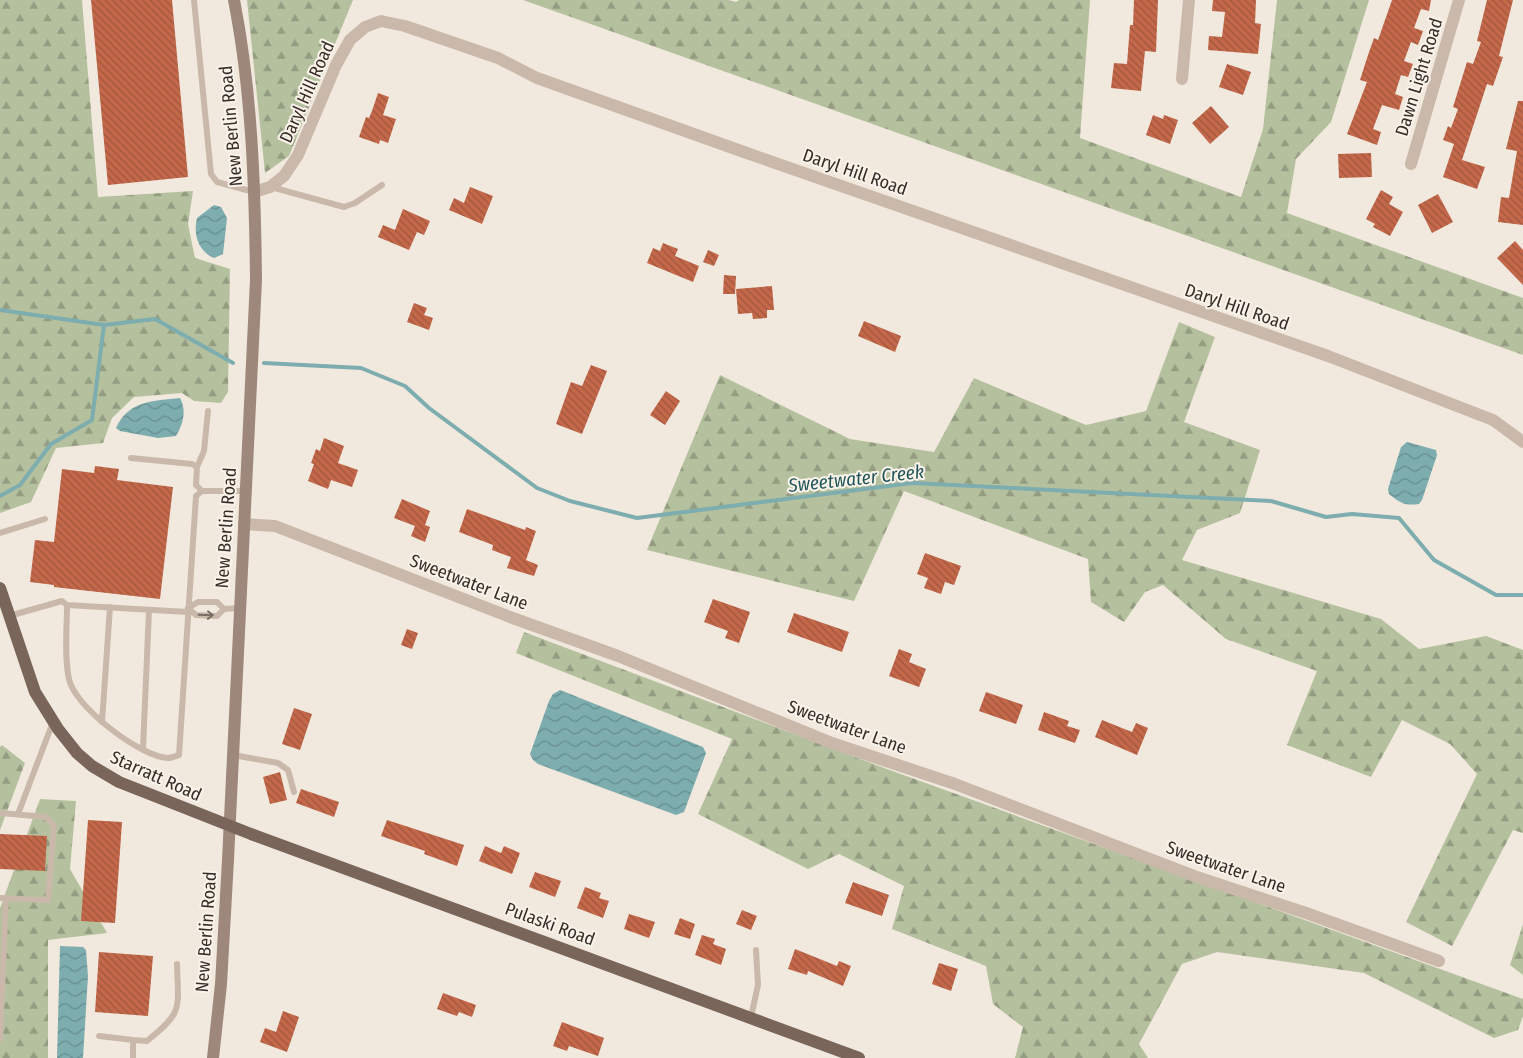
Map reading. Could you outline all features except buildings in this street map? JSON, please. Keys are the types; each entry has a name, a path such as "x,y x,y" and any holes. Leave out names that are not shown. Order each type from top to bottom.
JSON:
{"main road":[{"name":"Starratt Road","path":"0,588 35,692 53,722 77,753 92,766 119,782 229,825"},
{"name":"Pulaski Road","path":"229,825 859,1058"}],"street":[{"name":"New Berlin Road","path":"213,1058 220,984 229,825 256,280 254,192 242,45 234,0"},
{"path":"1182,79 1189,0"},
{"name":"Dawn Light Road","path":"1411,164 1459,0"},
{"name":"Daryl Hill Road","path":"254,192 270,187 284,176 298,155 336,65 350,40 364,27 381,21 405,26 498,58 537,78 1328,356 1493,420 1523,442"},
{"name":"Sweetwater Lane","path":"244,524 275,526 510,617 618,656 832,743 955,784 1197,877 1306,912 1439,960"}],"lane":[{"path":"194,0 210,174 218,182 254,192"},
{"path":"270,187 344,207 355,203 382,185"},
{"path":"202,491 196,485 197,467 204,451 208,411"},
{"path":"131,458 192,464 197,467"},
{"path":"67,605 69,680 83,705 123,738 158,757 170,759 179,755 196,496 202,491 246,491"},
{"path":"0,533 45,519"},
{"path":"9,616 62,601 67,605 149,610 188,610 196,615 217,616 224,608"},
{"path":"188,610 198,602 217,602 224,608 239,608"},
{"path":"102,722 110,607"},
{"path":"143,749 149,610"},
{"path":"18,814 53,722"},
{"path":"232,755 278,763 288,770 294,792"},
{"path":"0,814 46,817 54,826 48,900 3,898 0,1039"},
{"path":"751,1017 758,986 756,950"},
{"path":"99,1036 147,1041 168,1024 178,1010 177,964"},
{"path":"133,1040 133,1058"}],"green space":[{"path":"0,0 82,0 98,197 193,191 188,224 195,258 230,269 228,392 221,403 194,401 182,393 134,397 112,418 103,443 56,448 31,502 0,513"},
{"path":"247,0 353,0 289,156 265,173"},
{"path":"523,0 729,0 736,2 739,0 1090,0 1080,138 1241,197 1263,129 1277,0 1369,0 1331,122 1296,159 1287,213 1523,298 1523,355"},
{"path":"1179,322 1215,337 1184,422 1260,450 1240,513 1197,530 1182,560 1381,619 1419,649 1486,636 1523,650 1523,833 1513,830 1452,946 1406,922 1477,774 1450,744 1402,720 1371,777 1287,745 1317,671 1226,639 1163,585 1145,592 1124,622 1091,602 1088,559 904,491 854,601 647,550 720,375 850,439 934,452 974,378 1086,425 1146,411"},
{"path":"524,632 887,769 1523,999 1523,1016 1518,1030 1494,1038 1364,973 1217,952 1182,964 1139,1044 1148,1058 1015,1058 1023,1027 993,1004 986,966 892,929 904,886 839,854 808,869 698,814 732,739 516,653"},
{"path":"2,745 25,763 0,830 0,747"},
{"path":"40,799 76,801 70,869 107,933 48,940 48,1058 0,1058 0,908"},
{"path":"1523,924 1523,975 1510,965"}],"water":[{"path":"214,205 221,207 227,218 223,254 214,258 204,251 198,241 196,224 197,218"},
{"path":"180,398 184,413 181,427 176,436 158,438 120,431 116,428 121,419 135,407 151,401"},
{"path":"1407,442 1436,450 1437,455 1419,504 1410,505 1400,502 1389,494 1388,489 1401,447"},
{"path":"560,690 703,747 706,753 684,812 676,815 538,764 533,760 530,754 549,701 553,694"},
{"path":"60,946 83,947 86,950 88,976 83,1058 57,1058"}],"waterway":[{"path":"0,310 104,325"},
{"name":"Sweetwater Creek","path":"0,496 20,485 51,444 92,420 104,325 155,319 233,363"},
{"name":"Sweetwater Creek","path":"264,363 361,368 405,386 429,408 537,488 570,501 637,518 912,483 1271,501 1326,517 1352,514 1399,518 1434,560 1496,595 1523,595"}]}
